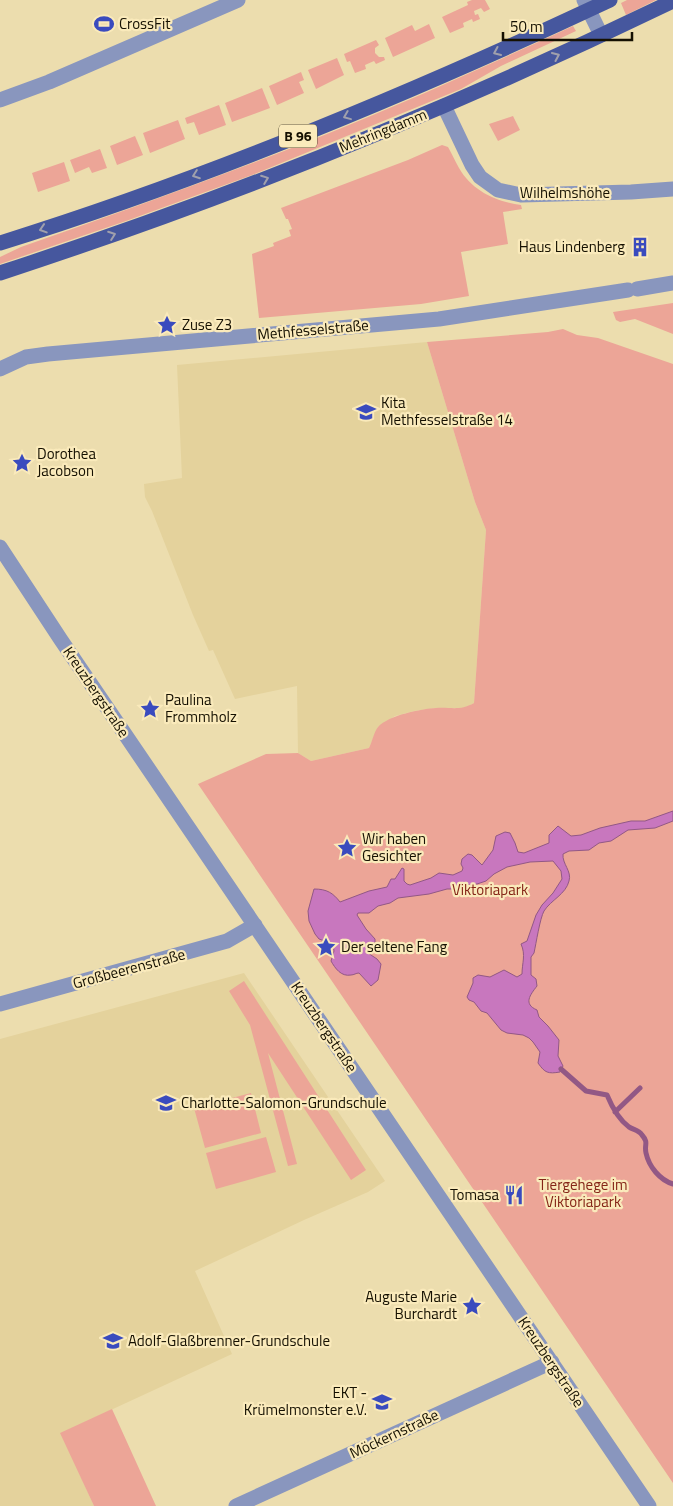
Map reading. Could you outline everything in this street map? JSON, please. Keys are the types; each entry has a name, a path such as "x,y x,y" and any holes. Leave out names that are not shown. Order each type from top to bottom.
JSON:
{"main road":[{"name":"Mehringdamm","path":"0,243 116,204 274,145 453,72 587,5 610,0"},
{"name":"Mehringdamm","path":"0,273 85,245 300,165 444,106 673,1"}],"street":[{"path":"0,100 49,82 238,0"},
{"path":"587,5 601,35"},
{"name":"Wilhelmshöhe","path":"444,106 472,166 480,177 498,190 521,195 673,189"},
{"name":"Methfesselstraße","path":"0,369 26,357 48,354 439,319 673,283"},
{"name":"Kreuzbergstraße","path":"0,546 61,640 649,1506"},
{"name":"Großbeerenstraße","path":"0,1004 227,941 255,925"},
{"name":"Möckernstraße","path":"236,1506 552,1362"}],"shaded area":[{"path":"427,342 475,502 486,530 474,703 465,708 435,708 395,716 378,727 369,748 311,761 298,753 297,686 235,699 213,650 209,651 193,615 145,497 144,484 182,478 177,365"},
{"path":"673,811 673,821 655,828 628,830 611,841 599,843 589,850 569,851 563,854 570,877 565,890 544,911 534,953 531,957 531,975 536,979 537,986 529,999 530,1005 537,1010 539,1017 559,1040 558,1056 563,1066 560,1072 550,1073 545,1071 538,1063 540,1052 529,1038 501,1030 487,1013 481,1011 467,997 473,983 473,978 478,975 490,977 504,970 517,977 522,974 524,955 521,944 527,941 536,915 562,879 561,871 553,861 530,862 507,867 486,881 477,884 467,885 458,889 447,889 429,894 398,898 390,903 378,906 369,913 358,913 357,915 366,929 375,939 368,953 381,964 378,980 371,986 359,973 344,975 336,969 331,961 334,951 333,944 319,939 309,921 308,911 314,889 329,892 340,902 369,891 387,887 391,879 395,879 402,868 404,869 404,881 410,885 431,878 439,873 453,875 462,871 462,859 468,854 472,855 482,865 493,850 496,836 505,832 510,833 518,852 524,853 549,843 549,835 558,826 571,836 581,835 600,828 631,821 645,821"},
{"path":"244,973 385,1181 368,1192 195,1271 232,1354 61,1433 94,1506 0,1506 0,1039"}],"green space":[{"path":"485,0 490,9 484,12 481,8 474,11 475,15 478,14 480,19 473,22 472,19 463,23 464,27 450,33 442,17 468,5 467,2"},
{"path":"627,0 656,0 626,15 621,3"},
{"path":"429,24 435,38 393,57 385,38 412,25 415,31"},
{"path":"573,26 576,31 501,66 461,89 252,175 0,264 0,257 21,247 321,137 430,91"},
{"path":"376,40 379,45 375,48 375,53 379,57 384,57 385,60 376,64 374,61 365,65 366,69 355,73 350,61 347,62 344,54"},
{"path":"337,58 344,75 316,89 308,70"},
{"path":"301,72 304,80 299,82 304,93 277,105 269,86"},
{"path":"262,88 270,108 232,122 225,103"},
{"path":"219,105 226,125 199,135 194,122 187,124 185,118"},
{"path":"513,116 520,130 498,141 489,124"},
{"path":"178,120 185,139 150,153 143,133"},
{"path":"135,136 143,155 117,165 110,146"},
{"path":"442,145 448,147 464,176 478,189 494,198 521,205 522,209 503,212 508,244 461,252 469,296 421,304 259,318 252,254 274,246 273,243 291,236 289,230 292,229 281,208 408,160"},
{"path":"100,149 107,168 92,173 89,167 75,173 70,160"},
{"path":"64,162 70,181 38,192 32,173"},
{"path":"673,303 673,334 635,319 620,322 616,320 613,312"},
{"name":"Viktoriapark","path":"563,329 577,335 598,338 673,364 673,1483 198,784 266,754 298,753 311,761 369,748 378,727 390,719 406,713 436,708 460,708 474,703 486,530 475,502 427,342 548,332"},
{"path":"244,981 366,1170 351,1180 268,1053 297,1164 288,1166 250,1025 229,991"},
{"path":"251,1093 261,1133 205,1148 194,1108"},
{"path":"266,1137 276,1172 216,1189 206,1153"},
{"path":"112,1409 156,1506 94,1506 60,1433"}],"waterway":[{"path":"561,1069 586,1091 607,1095 619,1117 644,1138 647,1158 652,1168 660,1176 673,1184"},
{"path":"615,1112 640,1088"}],"place":[{"name":"CrossFit","path":"104,24"},
{"name":"Haus Lindenberg","path":"640,247"},
{"name":"Zuse Z3","path":"167,325"},
{"name":"Kita Methfesselstraße 14","path":"366,412"},
{"name":"Dorothea Jacobson","path":"22,463"},
{"name":"Paulina Frommholz","path":"150,709"},
{"name":"Wir haben Gesichter","path":"347,848"},
{"name":"Der seltene Fang","path":"326,947"},
{"name":"Charlotte-Salomon-Grundschule","path":"166,1103"},
{"name":"Tomasa","path":"514,1195"},
{"name":"Auguste Marie Burchardt","path":"472,1306"},
{"name":"Adolf-Glaßbrenner-Grundschule","path":"113,1341"},
{"name":"EKT - Krümelmonster e.V.","path":"382,1402"}],"park label":[{"name":"Tiergehege im Viktoriapark","path":"583,1194"}]}
